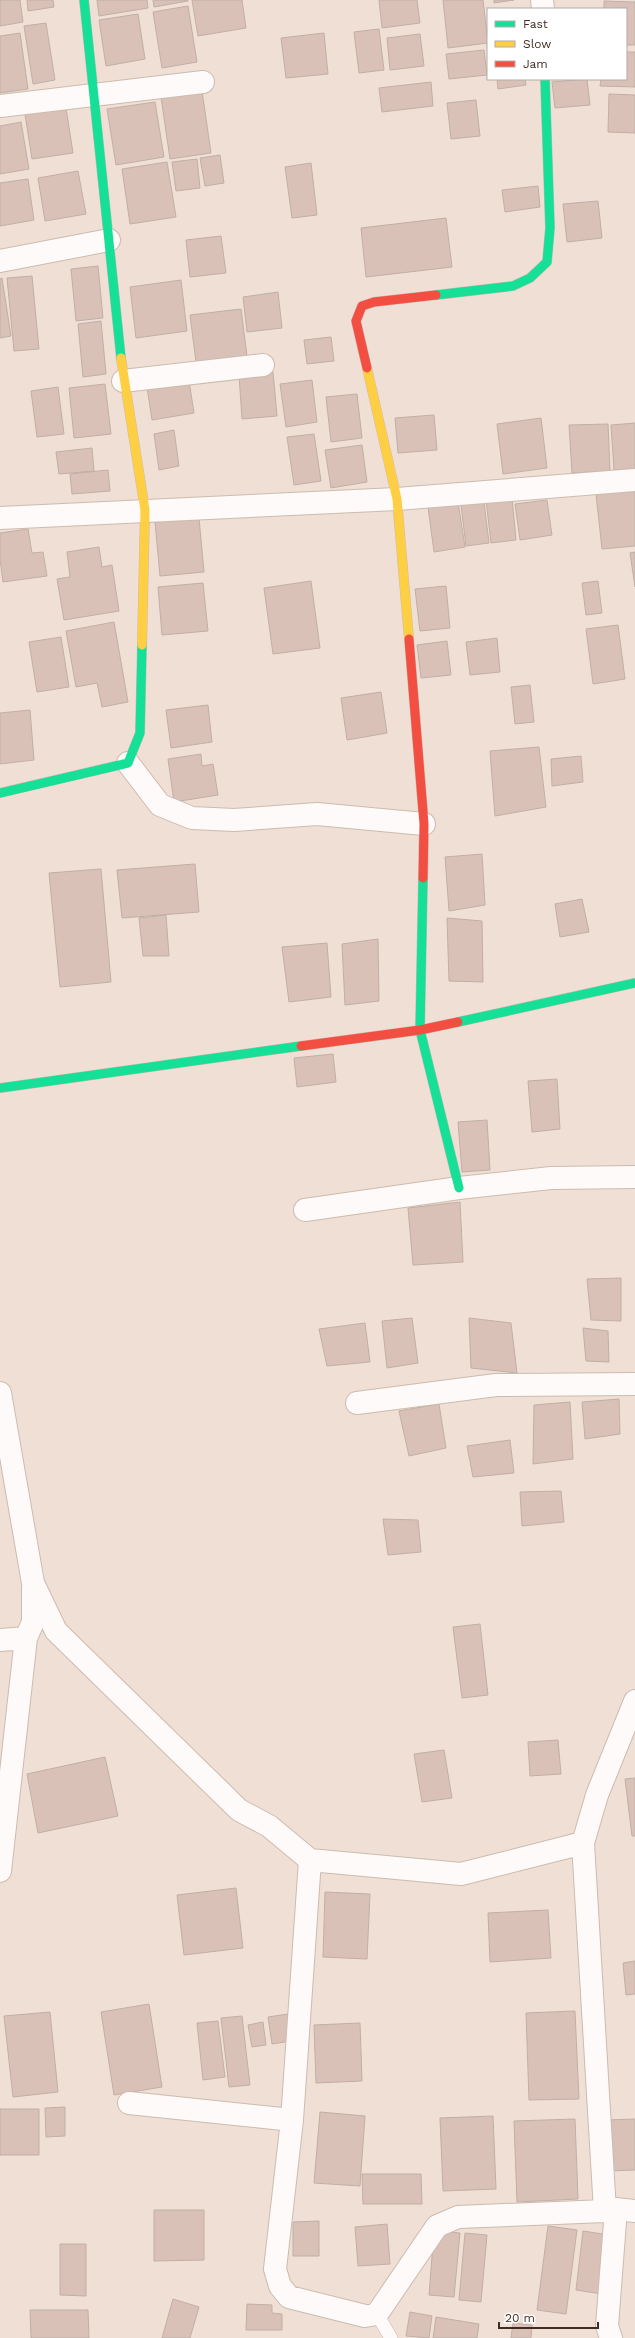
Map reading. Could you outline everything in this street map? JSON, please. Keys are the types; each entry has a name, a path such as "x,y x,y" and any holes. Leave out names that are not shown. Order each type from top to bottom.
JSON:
{"street":[{"path":"84,0 95,94 108,240 123,381 145,510 140,734 128,763"},
{"path":"459,1188 420,1030 424,824 397,499 356,321 362,306 374,302 513,286 530,278 547,262 550,228 545,80"},
{"path":"0,106 203,82"},
{"path":"0,261 108,240"},
{"path":"123,381 264,365"},
{"path":"0,518 397,499 635,480"},
{"path":"128,763 160,805 192,818 234,820 317,814 424,824"},
{"path":"0,793 128,763"},
{"path":"0,1088 420,1030 635,983"},
{"path":"305,1210 459,1188 551,1178 635,1177"},
{"path":"357,1403 496,1385 635,1384"},
{"path":"0,1393 33,1583 33,1622 26,1638 0,1870"},
{"path":"33,1583 56,1632 239,1810 269,1826 310,1860 462,1874 583,1843"},
{"path":"0,1640 26,1638"},
{"path":"611,2338 607,2326 619,2210 583,1843 597,1794 635,1701"},
{"path":"310,1860 292,2120 275,2270 280,2286 289,2297 365,2316 377,2314 437,2226 458,2217 619,2210"},
{"path":"129,2103 292,2120"}],"lane":[{"path":"377,2314 391,2338"}],"building":[{"path":"0,0 20,0 23,22 0,26"},
{"path":"27,0 53,0 54,7 28,11"},
{"path":"97,0 147,0 148,8 99,16"},
{"path":"153,0 188,0 188,1 154,7"},
{"path":"192,0 242,0 246,28 198,36"},
{"path":"379,0 417,0 420,23 382,28"},
{"path":"443,0 483,0 487,43 448,48"},
{"path":"494,0 514,0 494,3"},
{"path":"604,1 635,2 635,45 627,45 627,8 604,8"},
{"path":"188,6 197,62 162,68 153,12"},
{"path":"138,14 145,59 106,66 99,20"},
{"path":"46,23 55,80 33,84 24,26"},
{"path":"379,29 384,70 359,73 354,32"},
{"path":"20,33 28,89 0,93 0,36"},
{"path":"324,33 328,74 286,78 281,38"},
{"path":"420,34 424,66 390,70 387,38"},
{"path":"484,50 487,75 449,79 446,54"},
{"path":"627,52 635,52 635,87 600,86 601,80 627,80"},
{"path":"497,80 525,80 526,85 498,89"},
{"path":"587,80 590,105 555,108 552,82"},
{"path":"431,82 433,106 382,112 379,88"},
{"path":"202,91 211,153 170,159 161,97"},
{"path":"609,94 635,95 635,133 608,132"},
{"path":"476,100 480,136 451,139 447,103"},
{"path":"155,102 164,157 116,165 107,109"},
{"path":"66,108 73,153 32,159 25,114"},
{"path":"21,122 29,169 0,174 0,126"},
{"path":"220,155 224,183 205,186 200,158"},
{"path":"197,159 200,188 176,191 172,162"},
{"path":"167,162 176,217 130,224 122,169"},
{"path":"311,163 317,215 292,218 285,167"},
{"path":"78,171 86,214 45,221 38,178"},
{"path":"28,179 34,220 0,226 0,183"},
{"path":"538,186 540,207 505,212 502,190"},
{"path":"598,201 602,238 567,242 563,204"},
{"path":"446,218 452,267 366,277 361,228"},
{"path":"221,236 226,273 190,277 186,240"},
{"path":"98,266 103,318 76,321 71,269"},
{"path":"32,276 39,349 14,351 7,278"},
{"path":"2,278 11,336 0,338 0,279"},
{"path":"181,280 187,331 136,338 130,287"},
{"path":"278,292 282,328 247,332 243,297"},
{"path":"241,309 248,364 197,370 190,315"},
{"path":"101,321 106,374 83,377 78,324"},
{"path":"331,337 334,361 307,364 304,340"},
{"path":"273,372 277,416 242,419 239,375"},
{"path":"312,380 317,422 286,427 280,384"},
{"path":"189,381 194,413 152,420 147,387"},
{"path":"105,384 111,434 74,438 69,388"},
{"path":"58,387 64,434 37,437 31,391"},
{"path":"357,394 362,438 331,442 326,397"},
{"path":"434,415 437,450 398,453 395,418"},
{"path":"541,418 547,468 503,474 497,424"},
{"path":"635,423 635,469 614,470 611,425"},
{"path":"608,424 610,471 572,473 569,425"},
{"path":"174,430 179,466 159,470 154,434"},
{"path":"314,434 321,481 294,485 287,437"},
{"path":"362,445 367,482 331,488 325,450"},
{"path":"92,448 94,471 59,474 56,452"},
{"path":"108,470 110,491 72,494 70,474"},
{"path":"635,491 635,546 602,549 596,494"},
{"path":"512,498 516,540 491,543 486,500"},
{"path":"547,500 552,535 520,540 515,504"},
{"path":"458,502 465,547 434,552 428,507"},
{"path":"484,502 489,543 466,546 461,505"},
{"path":"199,518 204,572 160,576 155,522"},
{"path":"28,529 32,553 43,552 47,576 3,582 0,559 0,533"},
{"path":"99,547 102,567 112,565 119,611 64,620 57,579 70,577 67,552"},
{"path":"635,552 635,587 630,553"},
{"path":"311,581 320,648 273,654 264,588"},
{"path":"598,581 602,613 586,615 582,583"},
{"path":"203,583 208,631 162,635 158,587"},
{"path":"446,586 450,628 420,631 415,589"},
{"path":"114,622 128,702 102,707 97,683 76,687 66,631"},
{"path":"618,625 625,679 593,684 586,629"},
{"path":"61,637 69,687 37,692 29,642"},
{"path":"497,638 500,672 470,675 466,642"},
{"path":"447,641 451,675 421,678 417,645"},
{"path":"530,685 534,722 515,724 511,687"},
{"path":"381,692 387,733 347,740 341,698"},
{"path":"208,705 212,742 171,748 166,710"},
{"path":"30,710 34,760 0,764 0,713"},
{"path":"539,747 546,807 495,816 490,751"},
{"path":"201,754 202,766 213,764 218,795 174,802 168,759"},
{"path":"581,756 583,782 552,786 551,759"},
{"path":"482,854 485,905 449,911 445,857"},
{"path":"195,864 199,912 122,918 117,870"},
{"path":"101,869 111,982 60,987 49,873"},
{"path":"582,899 589,932 560,937 555,904"},
{"path":"166,915 169,956 143,956 139,918"},
{"path":"447,918 482,921 483,982 449,981"},
{"path":"378,939 379,1001 345,1005 342,944"},
{"path":"327,943 331,997 289,1002 282,947"},
{"path":"333,1054 336,1082 297,1087 294,1058"},
{"path":"557,1079 560,1129 532,1132 528,1081"},
{"path":"487,1120 490,1170 462,1172 458,1122"},
{"path":"460,1202 463,1262 413,1265 408,1208"},
{"path":"621,1278 621,1321 591,1320 587,1279"},
{"path":"412,1318 418,1363 387,1368 382,1321"},
{"path":"469,1318 511,1323 517,1373 471,1368"},
{"path":"365,1323 370,1362 327,1366 319,1329"},
{"path":"583,1328 608,1331 609,1362 586,1361"},
{"path":"619,1399 620,1434 585,1439 582,1402"},
{"path":"570,1402 573,1459 533,1464 534,1405"},
{"path":"439,1404 446,1448 409,1456 399,1411"},
{"path":"510,1440 514,1473 473,1477 467,1446"},
{"path":"561,1491 564,1522 522,1526 520,1492"},
{"path":"383,1519 418,1520 421,1552 388,1555"},
{"path":"480,1624 488,1695 462,1698 453,1627"},
{"path":"558,1740 561,1774 530,1776 528,1742"},
{"path":"444,1750 452,1798 422,1802 414,1754"},
{"path":"105,1757 118,1816 38,1833 27,1774"},
{"path":"635,1778 635,1836 632,1836 625,1779"},
{"path":"236,1888 243,1948 184,1955 177,1895"},
{"path":"325,1892 370,1894 367,1959 323,1957"},
{"path":"548,1910 551,1958 490,1962 488,1913"},
{"path":"635,1961 635,1994 626,1995 623,1963"},
{"path":"149,2004 162,2087 114,2095 101,2012"},
{"path":"575,2011 579,2099 529,2100 526,2013"},
{"path":"50,2012 58,2092 13,2097 4,2016"},
{"path":"288,2014 291,2041 272,2044 268,2017"},
{"path":"242,2016 250,2085 229,2087 221,2018"},
{"path":"218,2021 225,2077 203,2080 197,2023"},
{"path":"263,2022 266,2045 252,2047 248,2025"},
{"path":"360,2023 362,2081 316,2083 314,2025"},
{"path":"65,2107 65,2136 46,2137 45,2108"},
{"path":"0,2109 39,2109 39,2155 0,2155"},
{"path":"320,2112 365,2116 360,2186 314,2183"},
{"path":"493,2116 496,2189 443,2191 440,2118"},
{"path":"575,2119 578,2199 517,2202 514,2121"},
{"path":"635,2119 635,2170 608,2171 607,2120"},
{"path":"362,2174 421,2174 422,2204 363,2204"},
{"path":"154,2210 204,2210 204,2260 154,2261"},
{"path":"319,2221 319,2256 293,2256 293,2222"},
{"path":"387,2224 390,2264 358,2266 355,2227"},
{"path":"548,2226 577,2230 566,2314 537,2310"},
{"path":"434,2231 460,2233 454,2297 429,2295"},
{"path":"583,2231 609,2235 602,2294 576,2290"},
{"path":"465,2233 487,2235 481,2302 459,2300"},
{"path":"60,2244 86,2244 86,2296 60,2295"},
{"path":"173,2299 199,2307 190,2338 162,2338"},
{"path":"247,2304 272,2305 272,2313 282,2314 282,2330 246,2330"},
{"path":"30,2310 88,2310 89,2338 31,2338"},
{"path":"410,2312 432,2316 429,2338 406,2336"},
{"path":"436,2317 479,2324 477,2338 433,2338"},
{"path":"513,2323 532,2325 531,2338 511,2338"}],"traffic: fast":[{"path":"84,0 121,358"},
{"path":"436,295 513,286 530,278 547,262 550,228 545,80"},
{"path":"0,793 128,763 140,733 142,645"},
{"path":"423,878 420,1030 459,1188"},
{"path":"458,1022 635,983"},
{"path":"0,1088 301,1046"}],"traffic: slow":[{"path":"121,358 145,510 142,645"},
{"path":"367,368 397,499 409,639"}],"traffic: jam":[{"path":"367,368 356,321 362,306 374,302 436,295"},
{"path":"409,639 424,824 423,878"},
{"path":"301,1046 420,1030 458,1022"}]}
